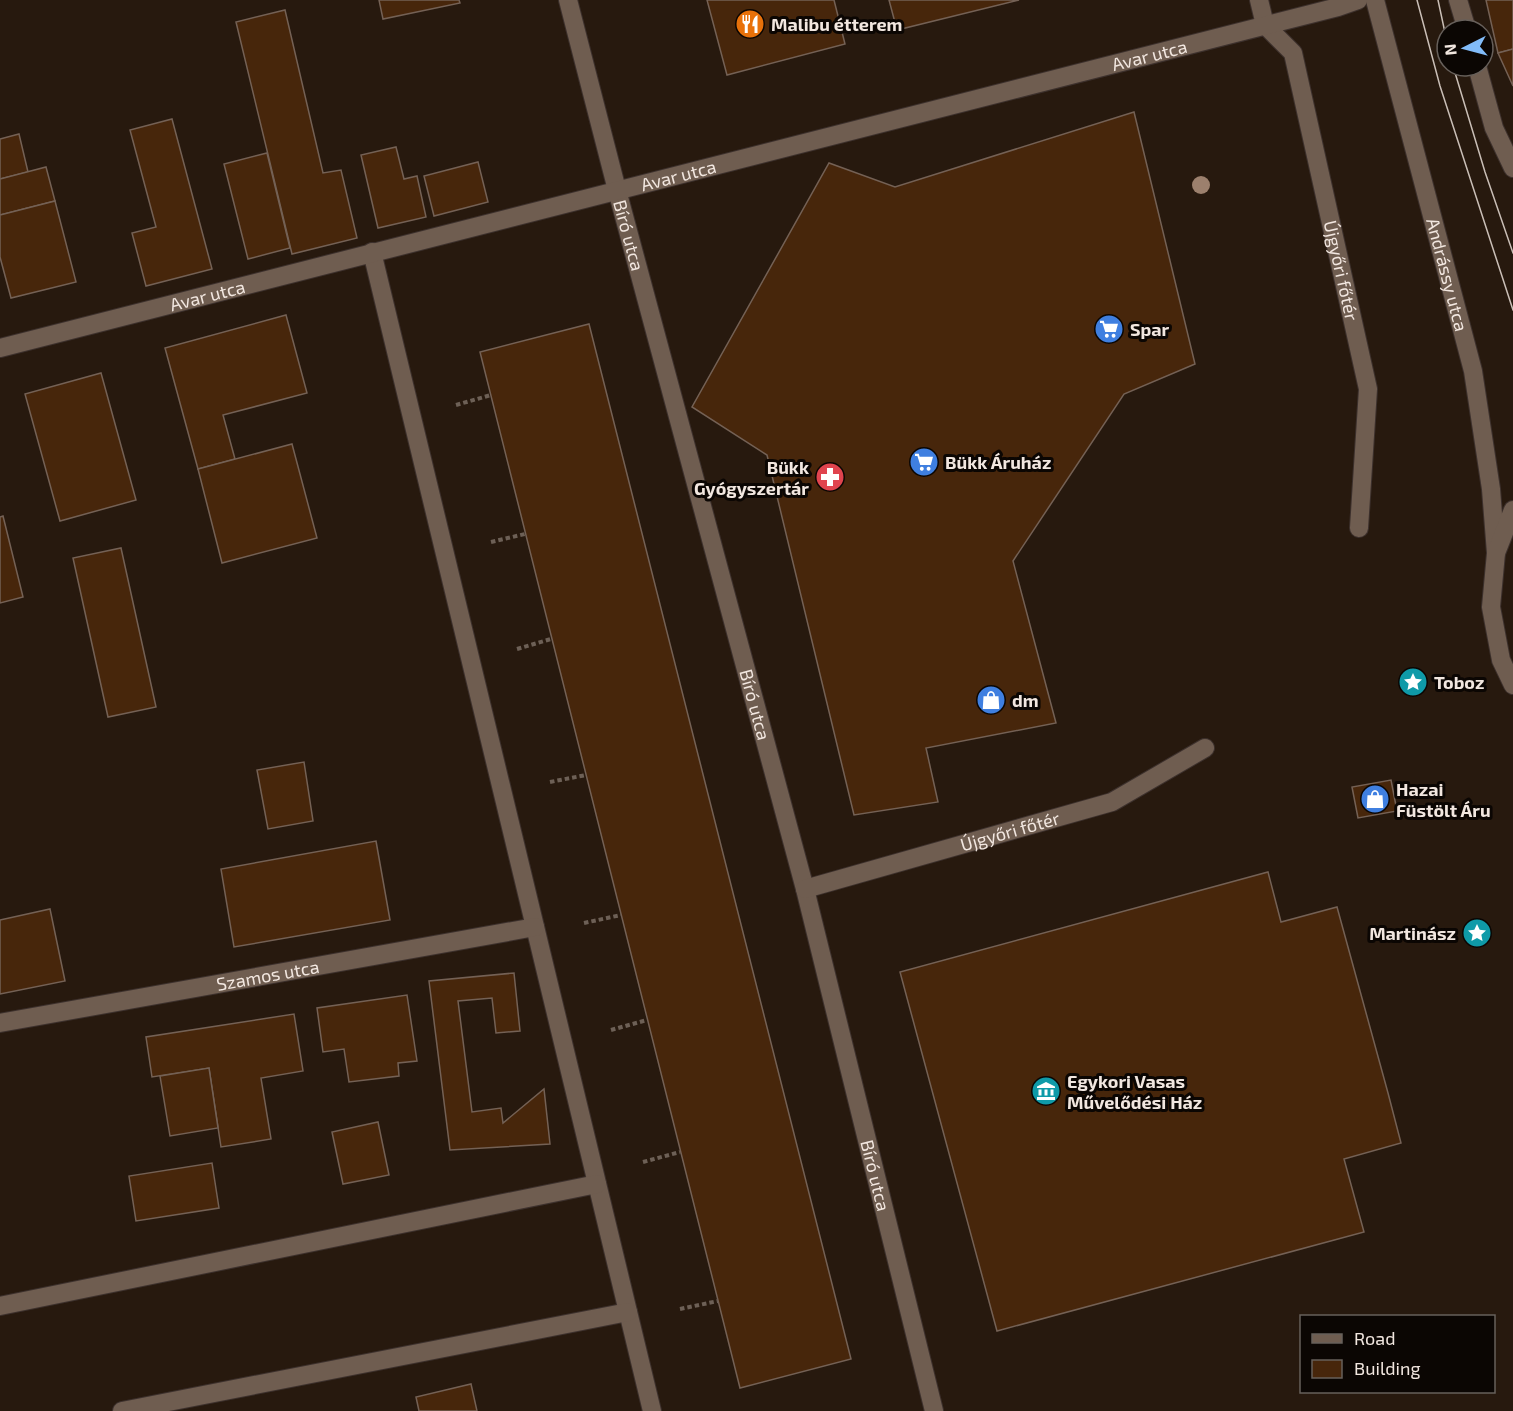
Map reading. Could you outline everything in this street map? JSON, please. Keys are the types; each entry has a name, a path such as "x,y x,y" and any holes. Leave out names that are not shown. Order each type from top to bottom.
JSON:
{"street":[{"name":"Bíró utca","path":"568,0 805,889 934,1411"},
{"path":"1259,0 1265,25"},
{"name":"Avar utca","path":"0,348 1338,7 1358,0"},
{"path":"1458,0 1463,18"},
{"path":"1338,7 1376,3"},
{"name":"Andrássy utca","path":"1376,3 1473,371 1491,489 1496,553"},
{"name":"Újgyőri főtér","path":"1265,25 1293,53 1368,389 1359,528"},
{"path":"1480,78 1494,128 1513,168"},
{"path":"372,252 652,1411"},
{"path":"1513,510 1496,553 1491,607 1502,660 1513,685"},
{"name":"Újgyőri főtér","path":"805,889 1112,802 1205,748"},
{"name":"Szamos utca","path":"0,1023 535,927"},
{"path":"0,1306 597,1184"},
{"path":"122,1411 628,1312"}],"path":[{"path":"456,405 491,395"},
{"path":"491,542 525,534"},
{"path":"517,649 551,639"},
{"path":"550,782 586,775"},
{"path":"584,923 621,915"},
{"path":"611,1030 647,1020"},
{"path":"643,1162 680,1152"},
{"path":"680,1309 718,1300"}],"building":[{"path":"379,0 459,0 460,3 383,19"},
{"path":"707,0 834,0 845,44 727,75"},
{"path":"889,0 1019,0 897,30"},
{"path":"1486,0 1513,0 1513,49 1498,53 1495,40 1495,18 1490,18"},
{"path":"285,10 323,173 341,170 357,238 292,254 236,22"},
{"path":"1513,49 1513,86 1498,53"},
{"name":"Bükk Áruház","path":"1134,112 1195,364 1124,394 1013,561 1056,723 926,748 938,802 854,815 767,455 692,407 829,163 895,187"},
{"path":"172,119 212,269 146,286 132,233 156,227 130,130"},
{"path":"19,134 28,172 0,179 0,139"},
{"path":"396,147 404,179 417,176 426,217 378,228 361,155"},
{"path":"267,153 290,248 248,259 224,164"},
{"path":"478,162 488,202 434,216 424,176"},
{"path":"46,167 55,201 0,215 0,179"},
{"path":"55,201 76,282 11,298 0,257 0,215"},
{"path":"286,315 307,393 223,415 235,459 198,469 165,348"},
{"path":"589,324 851,1359 740,1388 480,352"},
{"path":"101,373 136,500 60,521 25,394"},
{"path":"292,444 317,538 222,563 198,469"},
{"path":"3,516 23,597 0,603 0,517"},
{"path":"121,548 156,707 108,717 73,558"},
{"path":"304,762 313,821 268,829 257,770"},
{"name":"Hazai Füstölt Áru","path":"1391,780 1397,811 1358,818 1352,787"},
{"path":"376,841 390,920 234,947 221,869"},
{"path":"1268,872 1281,922 1337,907 1388,1093 1401,1143 1344,1159 1364,1232 997,1331 900,972"},
{"path":"50,909 65,981 0,994 0,920"},
{"path":"514,973 520,1031 496,1033 492,998 458,1001 472,1112 501,1108 503,1123 544,1089 550,1144 450,1150 429,981"},
{"path":"407,995 417,1061 398,1063 399,1076 349,1082 344,1049 323,1052 317,1008"},
{"path":"294,1014 303,1071 261,1078 271,1139 221,1147 209,1068 152,1077 146,1037"},
{"path":"209,1068 218,1128 170,1136 160,1076"},
{"path":"378,1122 389,1175 343,1184 332,1132"},
{"path":"212,1163 219,1208 136,1221 129,1176"},
{"path":"471,1384 477,1411 419,1411 416,1397"}],"tram line":[{"path":"1417,0 1440,86 1513,310"},
{"path":"1438,0 1442,18"},
{"path":"1457,78 1485,172 1513,253"}],"place":[{"name":"Malibu étterem","path":"750,24"},
{"name":"Spar","path":"1109,329"},
{"name":"Bükk Áruház","path":"924,462"},
{"name":"Bükk Gyógyszertár","path":"830,477"},
{"name":"Toboz","path":"1413,682"},
{"name":"dm","path":"991,700"},
{"name":"Hazai Füstölt Áru","path":"1375,799"},
{"name":"Martinász","path":"1477,933"},
{"name":"Egykori Vasas Művelődési Ház","path":"1046,1091"}]}
